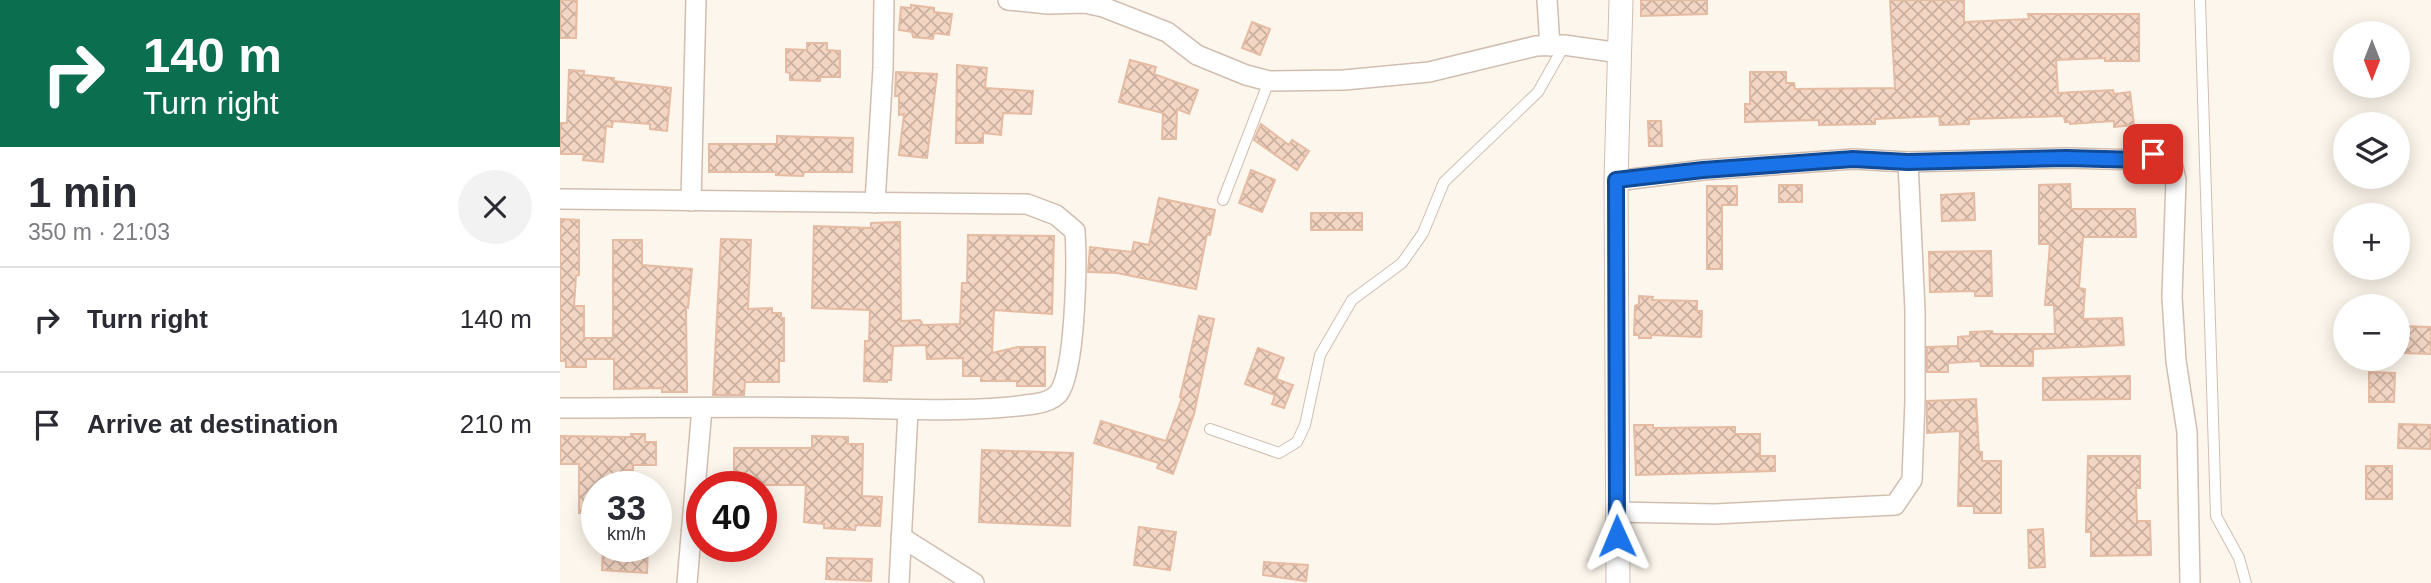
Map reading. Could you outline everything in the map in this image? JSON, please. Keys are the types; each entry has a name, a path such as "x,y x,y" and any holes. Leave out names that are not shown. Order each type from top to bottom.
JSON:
{"street":[{"path":"691,201 696,0"},
{"path":"875,203 884,0"},
{"path":"1008,0 1048,4 1085,2 1103,7 1167,32 1197,55 1269,81 1344,80 1429,72 1536,46 1557,45 1620,53"},
{"path":"1547,0 1557,45"},
{"path":"1618,583 1616,180 1621,0"},
{"path":"1616,180 1703,170 1853,159 1908,162 2066,158 2140,160 2153,154 2166,156 2173,167 2176,180 2172,297 2176,361 2187,432 2190,583"},
{"path":"1617,512 1715,514 1895,505 1912,480 1915,414 1915,310 1908,162"},
{"path":"560,199 1027,204 1056,215 1075,231 1077,260 1064,384 1057,395 1049,400 1026,405 908,411 849,408 560,408"},
{"path":"687,583 702,408"},
{"path":"899,583 908,411"},
{"path":"901,537 974,583"}],"lane":[{"path":"2200,0 2216,516 2239,558 2246,583"},
{"path":"1210,429 1279,453 1297,442 1305,425 1320,355 1352,300 1402,262 1423,233 1444,182 1538,92 1557,45"},
{"path":"1223,200 1269,81"}],"building":[{"path":"560,0 577,0 576,38 560,38"},
{"path":"1641,0 1707,0 1707,14 1641,16"},
{"path":"1890,0 1964,0 1964,22 2029,19 2028,14 2139,14 2139,61 2105,61 2105,58 2056,60 2058,93 2113,90 2114,94 2130,92 2134,125 2114,127 2114,121 2070,124 2065,122 2064,116 1969,119 1969,124 1940,125 1939,116 1875,119 1875,124 1819,125 1819,120 1745,122 1745,104 1750,104 1750,72 1786,72 1786,83 1794,83 1795,89 1895,88"},
{"path":"911,5 952,14 949,35 934,33 933,39 913,37 912,32 899,30 901,7 911,8"},
{"path":"1252,22 1270,29 1260,55 1242,48"},
{"path":"807,43 827,43 827,50 840,51 840,77 820,77 820,81 790,80 790,73 786,72 786,49 807,50"},
{"path":"1130,60 1156,67 1154,74 1198,90 1189,114 1177,109 1176,139 1162,139 1163,113 1119,102"},
{"path":"957,65 987,68 985,88 1033,91 1031,114 1003,113 1001,135 983,133 983,143 956,143"},
{"path":"569,70 584,71 584,75 614,78 613,81 671,88 667,131 650,129 650,124 613,121 612,127 606,126 603,162 583,160 584,154 560,154 560,123 567,123"},
{"path":"896,72 937,74 927,158 899,155 904,114 899,115 899,96 895,96"},
{"path":"1648,121 1661,121 1662,146 1649,146"},
{"path":"1261,124 1289,145 1292,140 1309,151 1297,170 1254,140"},
{"path":"777,136 853,138 852,172 804,172 803,176 776,175 776,172 709,172 709,144 777,144"},
{"path":"1251,170 1275,180 1262,212 1239,203"},
{"path":"2070,184 2071,209 2135,209 2136,237 2083,237 2079,288 2085,289 2083,319 2122,318 2124,345 2033,349 2033,366 1981,366 1980,361 1948,363 1948,372 1927,372 1927,347 1958,346 1958,337 1970,336 1970,332 2055,334 2054,305 2045,305 2050,244 2039,244 2039,185"},
{"path":"1779,185 1802,185 1802,202 1779,202"},
{"path":"1707,186 1737,186 1737,205 1722,205 1722,269 1707,269"},
{"path":"1974,193 1975,220 1942,221 1941,195"},
{"path":"1159,198 1215,210 1210,235 1207,234 1196,289 1117,273 1088,272 1090,247 1132,252 1134,242 1149,245"},
{"path":"1311,213 1362,213 1362,230 1311,230"},
{"path":"560,219 579,220 579,275 576,276 574,306 584,306 584,338 613,338 613,240 642,240 642,265 692,269 686,308 687,392 662,392 662,388 614,389 614,359 586,359 586,367 566,367 566,361 560,361"},
{"path":"900,222 901,321 920,320 923,325 960,324 962,283 967,283 968,235 1054,236 1052,314 994,310 992,353 1018,347 1045,347 1045,386 1017,386 1017,381 981,381 981,376 963,376 963,358 927,359 926,345 893,346 891,380 864,381 865,341 869,341 870,310 812,308 814,226 871,228 871,223"},
{"path":"721,239 751,240 748,309 772,308 772,313 781,313 781,318 784,318 784,361 779,361 779,382 745,382 744,395 713,395"},
{"path":"1991,251 1992,296 1975,296 1975,291 1930,292 1929,252"},
{"path":"1639,296 1653,297 1652,300 1697,301 1697,311 1702,311 1701,337 1651,335 1651,338 1639,338 1639,335 1634,335 1635,306 1639,304"},
{"path":"1199,316 1214,319 1194,414 1173,474 1157,468 1159,463 1094,443 1101,421 1166,441 1182,398 1180,397"},
{"path":"2410,326 2431,327 2431,354 2410,353"},
{"path":"1258,348 1284,358 1276,379 1293,385 1284,408 1272,404 1275,395 1245,384"},
{"path":"2369,372 2395,373 2394,402 2369,402"},
{"path":"2130,376 2130,399 2043,400 2043,378"},
{"path":"1976,399 1979,452 1982,452 1982,461 2001,461 2001,513 1974,513 1974,506 1958,506 1960,431 1927,433 1927,401"},
{"path":"2399,424 2431,425 2430,449 2398,448"},
{"path":"1634,425 1653,425 1653,428 1735,427 1735,434 1760,434 1760,456 1775,456 1775,471 1636,475"},
{"path":"631,434 645,434 645,442 656,442 656,465 633,465 633,470 625,471 581,471 579,513 579,464 560,464 560,436 631,437"},
{"path":"812,436 848,437 848,444 863,444 862,496 882,497 880,526 856,525 855,530 824,528 824,524 804,522 806,485 777,485 777,471 734,471 734,448 812,448"},
{"path":"982,450 1073,453 1070,526 979,522"},
{"path":"2088,456 2140,456 2140,488 2136,488 2137,521 2150,521 2151,555 2091,556 2091,532 2086,532"},
{"path":"2366,466 2392,466 2392,499 2366,499"},
{"path":"1139,527 1176,532 1170,570 1134,565"},
{"path":"2043,529 2045,567 2029,568 2028,530"},
{"path":"827,558 872,559 871,581 826,579"},
{"path":"602,562 647,562 647,573 602,570"},
{"path":"1264,562 1308,565 1306,581 1263,575"}],"route":[{"path":"1617,536 1616,180 1703,170 1853,159 1908,162 2066,158 2140,160 2153,154"}]}
